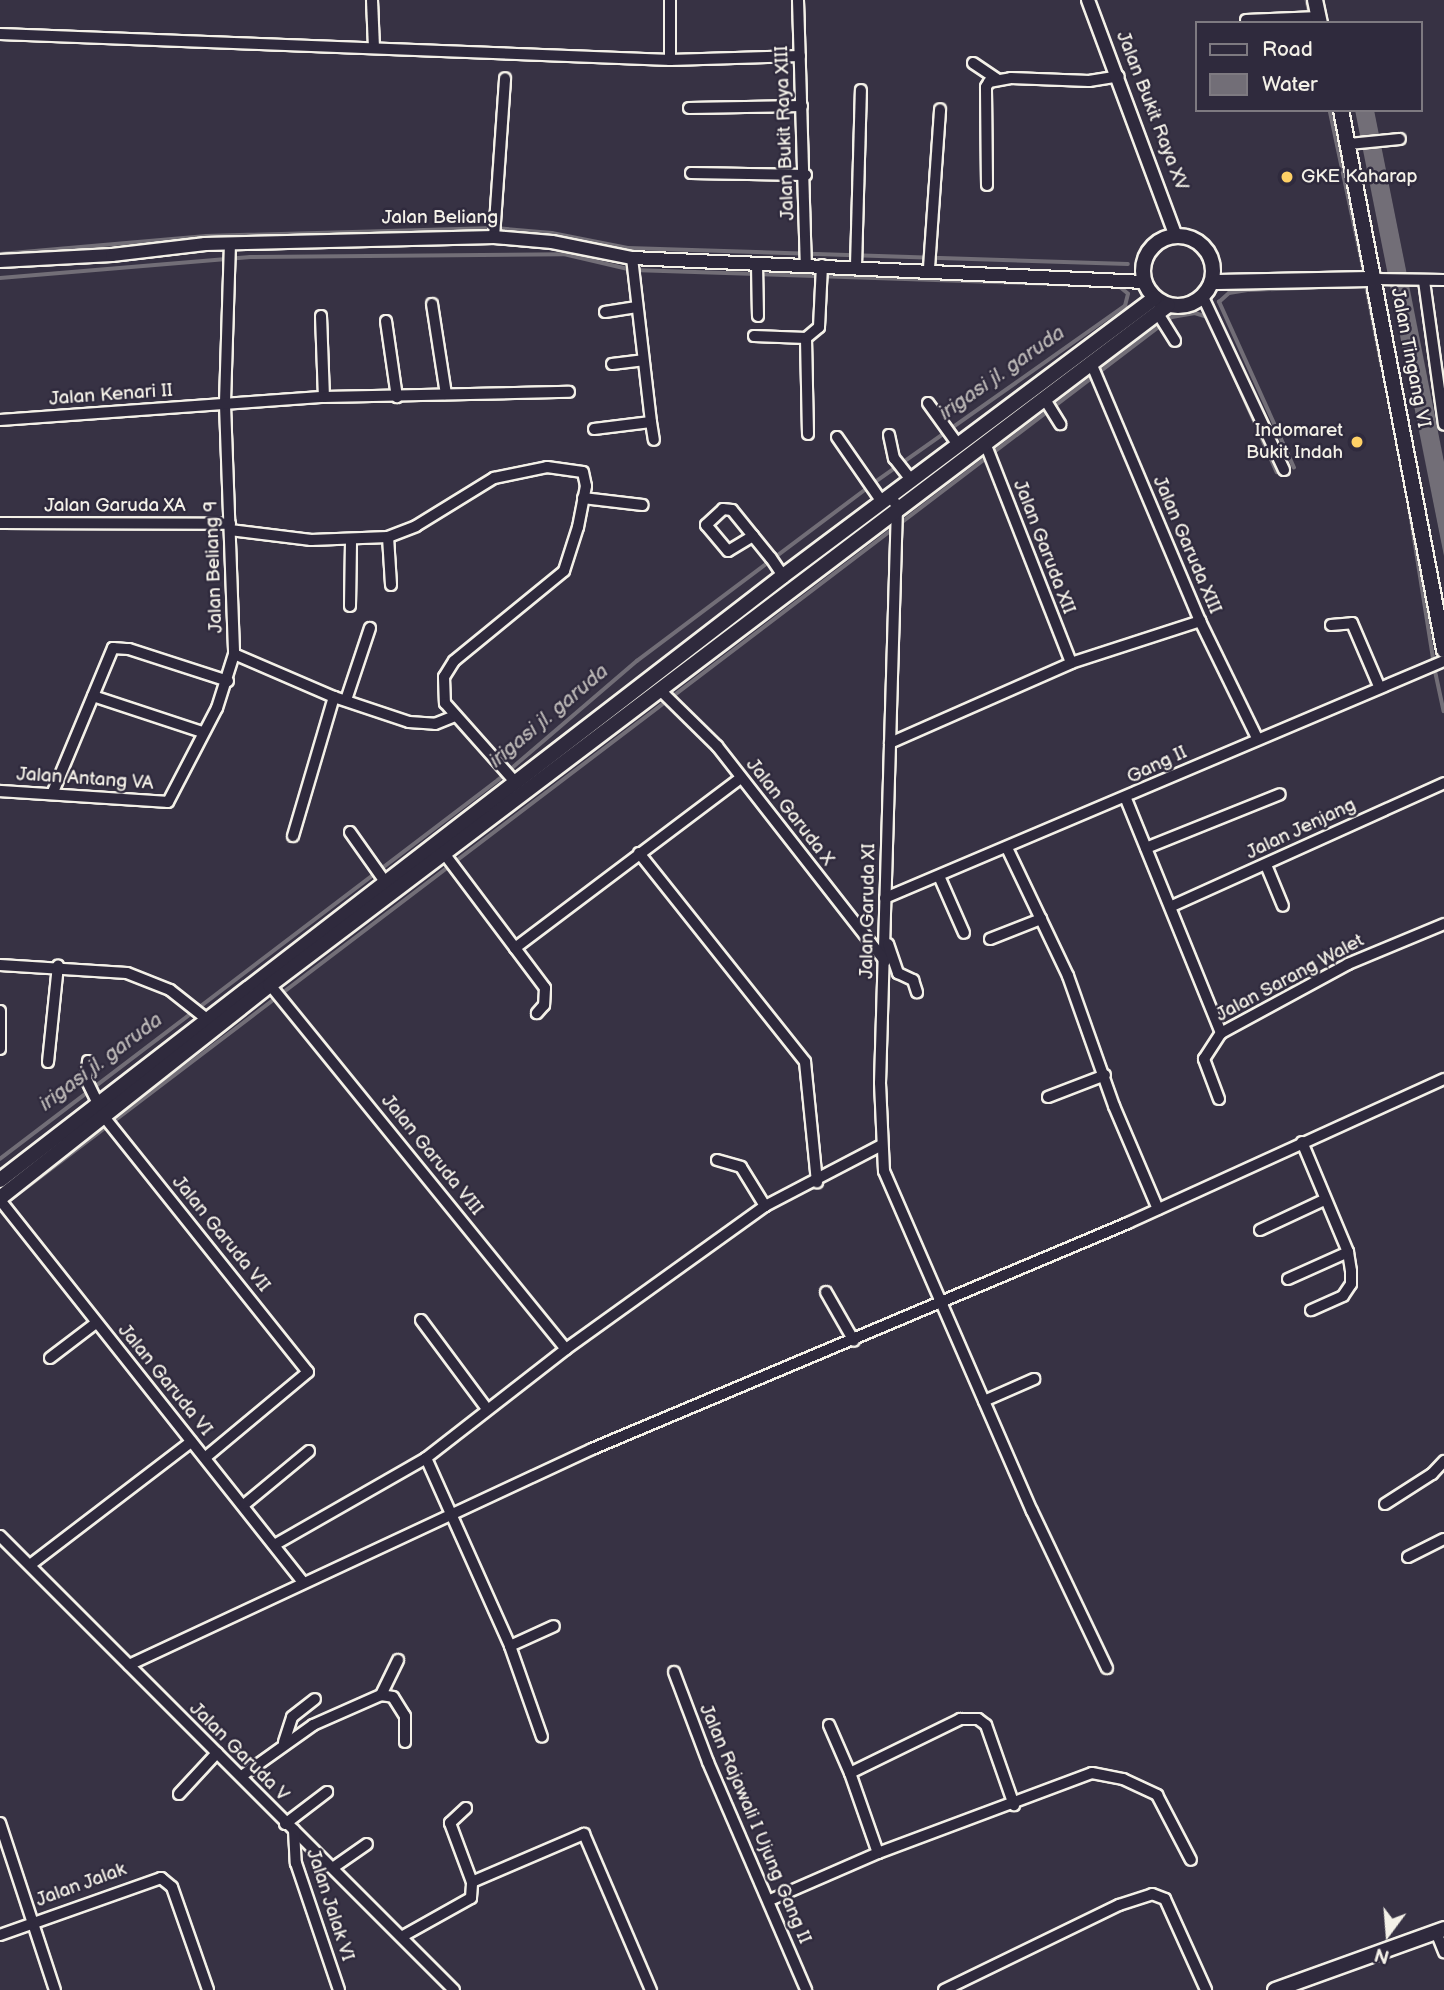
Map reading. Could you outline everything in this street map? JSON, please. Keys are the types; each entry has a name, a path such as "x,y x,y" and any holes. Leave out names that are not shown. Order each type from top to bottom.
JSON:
{"main road":[{"path":"1315,0 1320,20"},
{"name":"Jalan Tingang VI","path":"1342,112 1355,144 1382,279 1444,650"},
{"path":"0,1199 102,1112 205,1016 384,879 446,856 660,690 812,563 890,502 912,481 1160,305 1183,307 1203,297 1212,282 1208,253 1198,242 1176,236 1149,251 1143,269 1144,282 1160,305"},
{"path":"1212,282 1382,279"},
{"path":"890,502 985,443 1091,363 1160,305"},
{"path":"0,1180 102,1112 270,985 384,879 507,775 777,566 812,563"},
{"path":"1275,1990 1296,1986 1440,1931"}],"street":[{"path":"372,0 374,47"},
{"path":"670,60 670,0 680,0"},
{"name":"Jalan Bukit Raya XIII","path":"798,0 806,175 806,264"},
{"name":"Jalan Bukit Raya XV","path":"1088,0 1119,75 1176,236"},
{"path":"1246,20 1320,20"},
{"path":"0,34 670,60 800,55"},
{"path":"973,63 997,79 1089,81 1119,75"},
{"path":"494,237 505,78"},
{"path":"987,186 986,87 997,79"},
{"path":"856,266 861,90"},
{"path":"689,108 802,106"},
{"path":"929,268 940,109"},
{"path":"1355,144 1400,139"},
{"path":"691,173 806,175"},
{"name":"Jalan Beliang","path":"0,261 230,243 494,237 552,242 632,258 757,265 929,268 1144,282"},
{"name":"Jalan Beliang 9","path":"230,243 226,405 234,654 334,697 409,722 435,724 456,716"},
{"path":"632,258 654,440"},
{"path":"757,265 758,316"},
{"path":"754,336 806,338 819,327 822,265"},
{"path":"1382,279 1444,280"},
{"path":"1424,281 1444,424"},
{"path":"1203,297 1284,470"},
{"path":"432,304 446,394"},
{"path":"1160,305 1175,341"},
{"path":"605,312 638,307"},
{"path":"321,316 324,397"},
{"path":"386,321 397,397"},
{"path":"806,338 808,434"},
{"path":"612,364 643,359"},
{"name":"Jalan Garuda XIII","path":"1091,363 1200,621 1257,738"},
{"name":"Jalan Kenari II","path":"0,420 324,397 569,393"},
{"path":"1044,398 1060,424"},
{"path":"928,403 959,446"},
{"path":"594,429 651,422"},
{"path":"889,435 898,465 912,481"},
{"path":"837,437 871,485 890,502"},
{"name":"Jalan Garuda XII","path":"985,443 1071,663"},
{"name":"Jalan Garuda XA","path":"0,523 230,527 311,540 388,537 416,527 476,487 510,472 547,467 580,470 585,479 583,498 570,557 561,575 446,671 443,698 507,775"},
{"path":"583,498 643,505"},
{"name":"Jalan Garuda XI","path":"890,502 890,743 880,1146 889,1188 1107,1668"},
{"path":"753,536 728,551 706,525 709,518 730,509 753,536 777,566"},
{"path":"388,537 391,585"},
{"path":"350,606 351,539"},
{"path":"890,743 1071,663 1200,621"},
{"path":"1331,625 1352,623 1379,686"},
{"path":"346,701 370,628"},
{"path":"53,792 109,652 119,647 228,681"},
{"path":"93,696 202,732 228,681 234,654"},
{"name":"Gang II","path":"885,898 1126,799 1257,738 1444,661"},
{"name":"Jalan Garuda X","path":"660,690 707,735 886,961"},
{"path":"293,836 334,697"},
{"name":"Jalan Antang VA","path":"0,791 53,792 167,803 202,732"},
{"path":"516,948 741,778"},
{"name":"Jalan Jenjang","path":"1172,906 1444,783"},
{"path":"1146,848 1280,794"},
{"path":"1126,799 1172,906 1221,1033"},
{"path":"350,832 384,879"},
{"path":"1007,848 1041,919 1105,1075 1114,1106 1158,1209"},
{"path":"639,853 805,1062 817,1182"},
{"path":"446,856 545,988 545,999 537,1013"},
{"path":"1266,865 1283,906"},
{"path":"939,876 964,933"},
{"path":"990,939 1041,919"},
{"name":"Jalan Sarang Walet","path":"1219,1099 1204,1059 1221,1033 1348,964 1444,924"},
{"path":"884,932 898,973 913,980 917,992"},
{"path":"0,965 58,966 127,973 152,980 192,1004 205,1016"},
{"path":"47,1062 58,966"},
{"name":"Jalan Garuda VIII","path":"270,985 566,1349"},
{"path":"0,1011 0,1049"},
{"name":"Jalan Garuda VII","path":"88,1061 89,1088 102,1112 308,1372 206,1457"},
{"path":"1048,1097 1105,1075"},
{"path":"129,1665 303,1582 455,1516 592,1448 855,1341 1158,1209 1444,1079"},
{"path":"1302,1142 1348,1252 1350,1284 1343,1296 1311,1310"},
{"path":"276,1544 426,1458 566,1349 765,1206 817,1182 880,1146"},
{"path":"717,1160 741,1167 765,1206"},
{"name":"Jalan Garuda VI","path":"0,1199 191,1442 276,1544 303,1582"},
{"path":"1260,1230 1324,1200"},
{"path":"1288,1279 1348,1252"},
{"path":"826,1292 855,1341"},
{"path":"421,1320 487,1409"},
{"path":"50,1357 96,1323"},
{"path":"984,1401 1034,1379"},
{"path":"30,1565 191,1442"},
{"path":"244,1504 309,1451"},
{"path":"426,1458 455,1516 510,1646 542,1737"},
{"path":"1385,1504 1432,1474 1444,1461"},
{"name":"Jalan Garuda V","path":"0,1536 243,1775 290,1827 334,1867 454,1990"},
{"path":"1408,1557 1444,1539"},
{"path":"510,1646 554,1626"},
{"path":"381,1695 398,1660"},
{"name":"Jalan Rajawali I Ujung Gang II","path":"674,1672 699,1742 770,1900 806,1990"},
{"path":"243,1775 284,1742 381,1695 393,1697 405,1716 405,1742"},
{"path":"284,1742 292,1717 315,1699"},
{"path":"850,1773 960,1719 978,1719 986,1725 1014,1805"},
{"path":"829,1725 850,1773 877,1853"},
{"path":"179,1794 218,1753"},
{"path":"770,1900 877,1853 1014,1805 1075,1777 1092,1773 1123,1779 1157,1794 1191,1860"},
{"path":"290,1827 327,1792"},
{"path":"403,1936 471,1898 472,1882 450,1823 466,1808"},
{"path":"0,1823 55,1990"},
{"name":"Jalan Jalak VI","path":"290,1827 296,1863 339,1990"},
{"path":"472,1882 584,1834 651,1990"},
{"path":"334,1867 367,1844"},
{"name":"Jalan Jalak","path":"0,1935 149,1879 161,1878 172,1887 208,1990"},
{"path":"944,1990 1119,1905 1152,1894 1165,1899 1206,1990"},
{"path":"1440,1931 1444,1952"}],"water":[{"path":"1355,112 1374,112 1408,280 1444,462 1444,556"}],"waterway":[{"path":"1307,0 1312,21"},
{"path":"1330,112 1365,275"},
{"path":"0,254 206,236 495,228 552,233 628,248 1128,264"},
{"path":"0,278 250,257 564,254 633,270 1089,285"},
{"path":"1366,283 1382,365"},
{"name":"irigasi jl. garuda","path":"0,1159 498,780 637,661 871,485 1125,306 1128,294 1118,286"},
{"path":"1294,468 1219,302 1229,293 1249,290 1353,286"},
{"path":"5,1204 1172,317 1195,313 1208,317"},
{"path":"1234,375 1277,472"},
{"path":"1410,510 1434,661"},
{"path":"1435,669 1444,711"}],"place":[{"name":"GKE Kaharap","path":"1287,177"},
{"name":"Indomaret Bukit Indah","path":"1357,442"}]}
